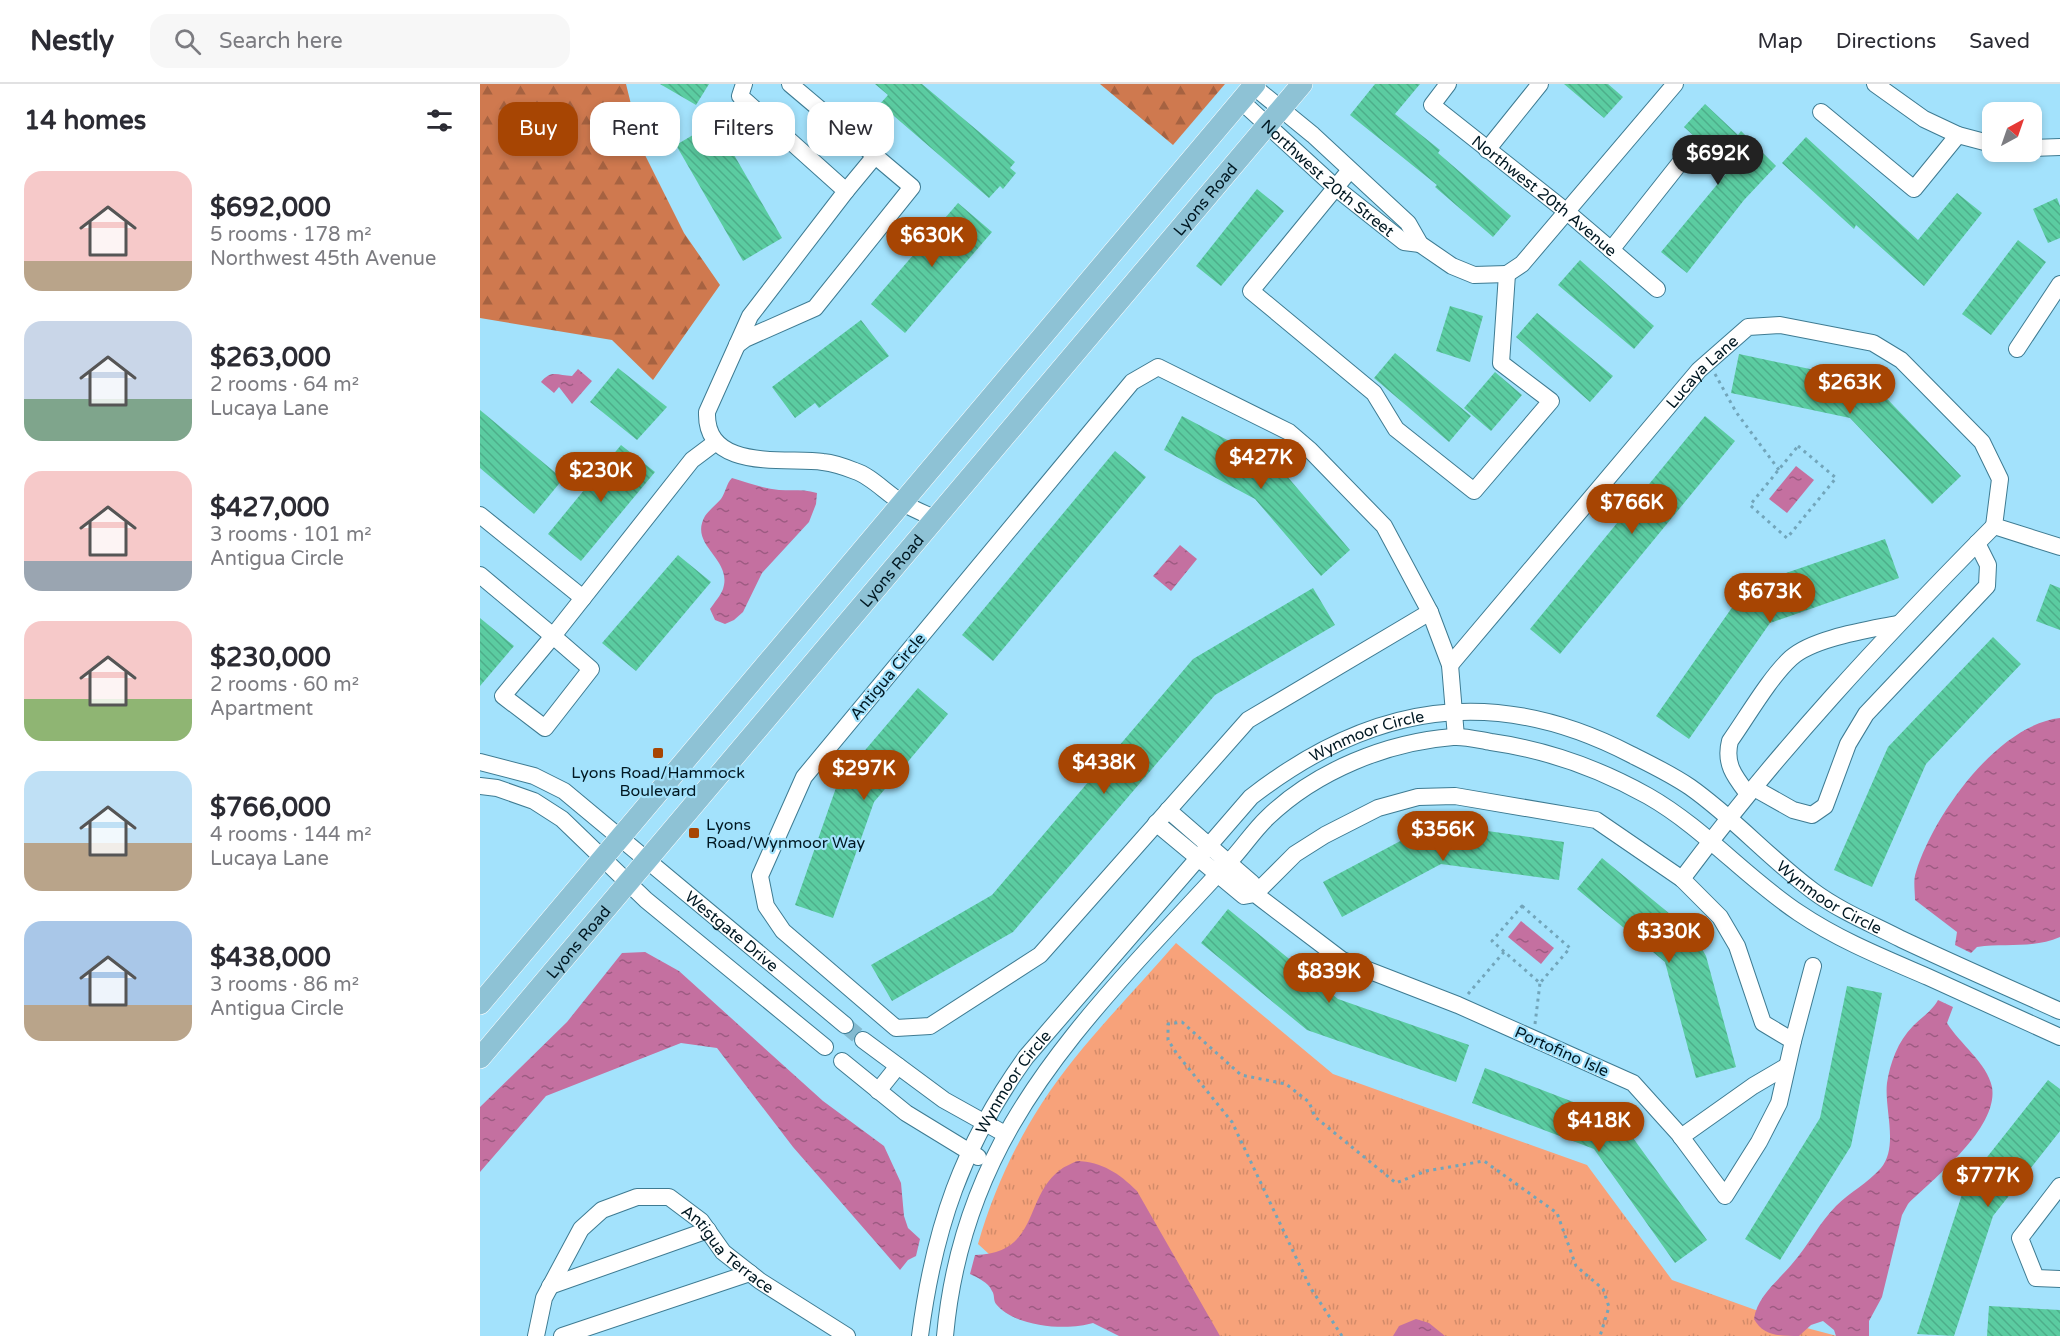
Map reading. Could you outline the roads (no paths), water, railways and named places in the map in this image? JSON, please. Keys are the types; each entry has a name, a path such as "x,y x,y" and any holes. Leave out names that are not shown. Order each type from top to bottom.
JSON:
{"main road":[{"name":"Lyons Road","path":"480,1059 626,883 1302,84"},
{"name":"Lyons Road","path":"480,1004 1250,90"}],"street":[{"path":"744,84 740,96 846,191"},
{"path":"790,84 811,102"},
{"name":"Northwest 20th Avenue","path":"1448,84 1432,105 1567,212 1657,289"},
{"path":"1487,150 1540,84"},
{"path":"1350,170 1251,291 1374,393 1396,429 1474,491 1551,401 1501,363 1507,274 1522,264 1675,84"},
{"path":"1875,84 1924,119 1958,135 1982,141"},
{"name":"Northwest 20th Street","path":"1250,90 1336,188 1404,242 1420,244"},
{"path":"1821,112 1914,189 1958,135"},
{"name":"Northwest 20th Street","path":"1274,116 1350,170 1408,223 1420,244 1452,266 1474,275 1507,274"},
{"path":"2042,148 2060,147"},
{"path":"1611,250 1687,154"},
{"path":"737,346 745,339 815,309 912,188 875,156 750,316 707,412 707,428 716,442 730,451 758,460 823,462 857,471 901,502 934,518"},
{"path":"2017,349 2060,285"},
{"name":"Lucaya Lane","path":"1450,665 1708,362 1748,327 1780,325 1873,343 1900,360 1982,442 2000,479 1994,526"},
{"name":"Antigua Circle","path":"1430,612 1248,720 1040,955 930,1026 896,1029 783,931 766,906 760,876 804,777 1132,382 1158,367 1289,432 1310,450 1384,526 1430,612 1450,665 1461,711 1462,738"},
{"path":"480,575 553,636 591,669 545,728 503,696 553,636 692,460 716,442"},
{"path":"480,515 583,598"},
{"path":"1682,879 1808,720 1897,624 1994,526 2060,547"},
{"path":"1897,624 1864,630 1810,647 1792,657 1730,741 1727,752 1729,765 1751,791 1793,810 1812,815 1825,806 1848,744 1866,714 1987,586 1988,565 1977,543"},
{"name":"Wynmoor Circle","path":"920,1336 928,1275 943,1220 983,1122 997,1097 1026,1057 1251,797 1284,771 1378,726 1415,716 1461,711 1500,711 1561,723 1602,740 1691,788 1813,891 1859,918 2060,1011"},
{"name":"Wynmoor Circle","path":"945,1336 956,1258 964,1227 990,1163 1035,1086 1126,974 1268,818 1301,791 1338,768 1387,750 1462,738 1525,747 1585,764 1651,798 1710,841 1772,894 1845,940 2060,1037"},
{"name":"Westgate Drive","path":"480,762 534,776 564,792 844,1025"},
{"name":"Westgate Drive","path":"480,786 497,788 534,801 562,819 626,883 825,1047"},
{"path":"1255,894 1295,854 1378,808 1418,797 1446,796 1596,820 1682,879 1720,917 1737,946 1763,1023 1793,1041"},
{"path":"1168,810 1230,862"},
{"path":"1156,823 1217,875"},
{"name":"Portofino Isle","path":"1230,862 1252,883 1255,894 1342,960 1458,1005 1633,1083 1681,1137 1725,1196 1759,1142 1779,1103 1813,966"},
{"name":"Portofino Isle","path":"1217,875 1244,896 1255,894"},
{"path":"863,1040 944,1100 1005,1134"},
{"path":"842,1061 906,1113 969,1153 990,1163"},
{"path":"878,1091 898,1066"},
{"path":"1681,1137 1753,1086 1787,1066"},
{"path":"2060,1186 2020,1238 2036,1278 2060,1279"},
{"name":"Antigua Terrace","path":"536,1336 544,1298 581,1229 602,1210 637,1197 669,1197 700,1221 723,1252 838,1335"},
{"path":"550,1286 708,1230"},
{"path":"562,1336 750,1273"}],"water":[{"path":"578,369 592,381 572,404 559,387 554,393 541,382 552,374 572,376"},
{"path":"1796,466 1814,480 1787,513 1769,499"},
{"path":"732,478 773,489 817,493 816,504 809,522 762,573 743,612 725,624 715,620 710,609 723,589 724,578 722,569 702,536 701,526 705,516 721,499"},
{"path":"1180,545 1197,559 1171,591 1153,576"},
{"path":"2060,718 2060,937 2039,943 1977,947 1971,953 1955,945 1957,932 1915,900 1915,875 1924,850 1952,801 1991,755 2013,737 2036,724"},
{"path":"1521,921 1554,948 1541,964 1508,937"},
{"path":"645,952 679,971 823,1101 884,1146 901,1183 904,1216 908,1228 920,1239 916,1256 908,1260 900,1270 793,1147 717,1048 681,1043 546,1096 480,1172 480,1107 567,1022 622,953"},
{"path":"1938,1000 1953,1007 1947,1023 1989,1078 1992,1087 1991,1103 1985,1119 1962,1151 1908,1204 1902,1215 1882,1297 1869,1321 1869,1336 1836,1336 1834,1330 1823,1321 1811,1325 1799,1336 1767,1332 1754,1319 1759,1303 1798,1257 1830,1213 1841,1201 1876,1173 1886,1159 1890,1138 1887,1083 1890,1068 1899,1045 1908,1032"},
{"path":"1077,1161 1110,1170 1137,1191 1220,1336 1119,1336 1093,1323 1056,1327 1028,1322 1004,1312 996,1304 988,1285 970,1274 975,1255 996,1252 1010,1245 1021,1235 1048,1182 1062,1169"},
{"path":"1416,1319 1429,1323 1445,1336 1393,1336 1399,1326"}],"tunnel":[{"path":"845,1025 863,1040"}],"place":[{"name":"Lyons Road/Hammock Boulevard","path":"658,753"},
{"name":"Lyons Road/Wynmoor Way","path":"694,833"}]}
